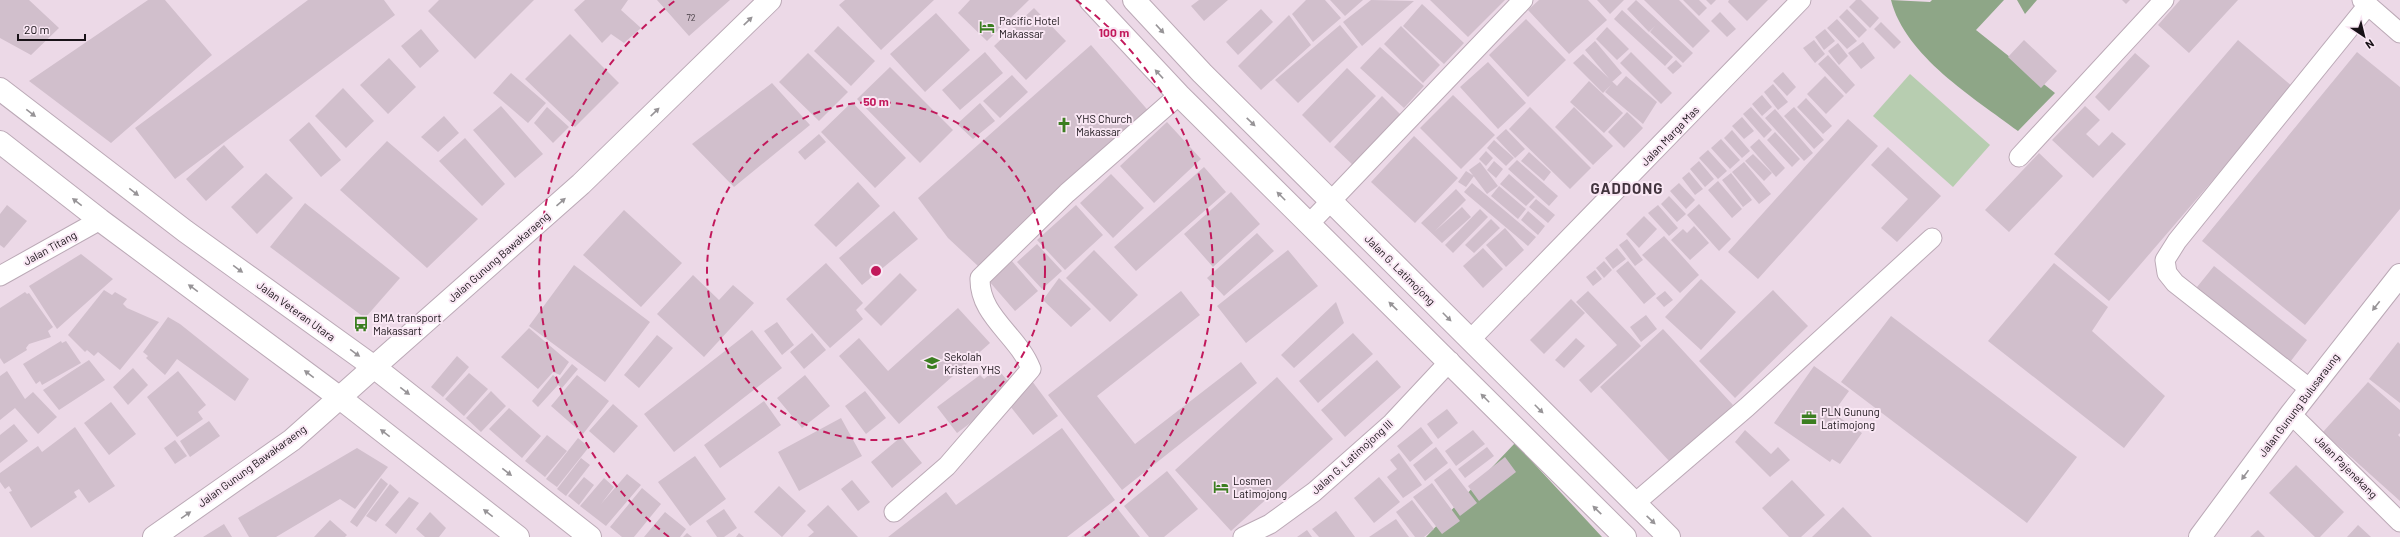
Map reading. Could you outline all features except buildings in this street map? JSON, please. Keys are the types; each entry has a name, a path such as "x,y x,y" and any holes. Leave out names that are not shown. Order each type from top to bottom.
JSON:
{"main road":[{"name":"Jalan Gunung Bawakaraeng","path":"154,537 292,440 581,184 770,0"},
{"path":"1090,0 1179,95 1450,361 1625,537"},
{"name":"Jalan G. Latimojong","path":"1134,0 1202,73 1634,504 1669,537"},
{"name":"Jalan Veteran Utara","path":"0,89 185,231 374,367 590,537"},
{"path":"0,142 100,220 340,398 518,537"},
{"name":"Jalan Gunung Bulusaraung","path":"2200,537 2310,388 2400,275"},
{"path":"1450,361 1470,340"}],"street":[{"path":"1309,224 1330,200 1522,0"},
{"name":"Jalan Marga Mas","path":"1470,340 1801,0"},
{"path":"2019,157 2164,0"},
{"path":"2310,388 2175,283 2167,273 2165,260 2177,241 2365,3 2400,33"},
{"path":"894,512 948,466 1031,368 1024,355 993,317 982,298 980,278 1067,193 1179,95"},
{"name":"Jalan Titang","path":"0,276 100,220"},
{"path":"1634,504 1753,402 1932,238"},
{"name":"Jalan G. Latimojong III","path":"1243,537 1270,524 1314,492 1392,423 1450,361"},
{"name":"Jalan Pajenekang","path":"2291,414 2400,522"}],"green space":[{"path":"1891,0 1930,2 1932,0 2004,0 1976,30 2055,93 2018,131 1962,90 1926,57 1911,39 1899,20"},
{"path":"2017,0 2037,0 2025,14"},
{"path":"1910,74 1990,145 1953,187 1873,116"},
{"path":"1515,443 1602,537 1426,537"}],"place":[{"name":"Pacific Hotel Makassar","path":"987,27"},
{"name":"YHS Church Makassar","path":"1064,125"},
{"name":"BMA transport Makassart","path":"361,324"},
{"name":"Sekolah Kristen YHS","path":"932,363"},
{"name":"PLN Gunung Latimojong","path":"1809,418"},
{"name":"Losmen Latimojong","path":"1221,487"}],"district":[{"name":"GADDONG","path":"1627,189"}]}
